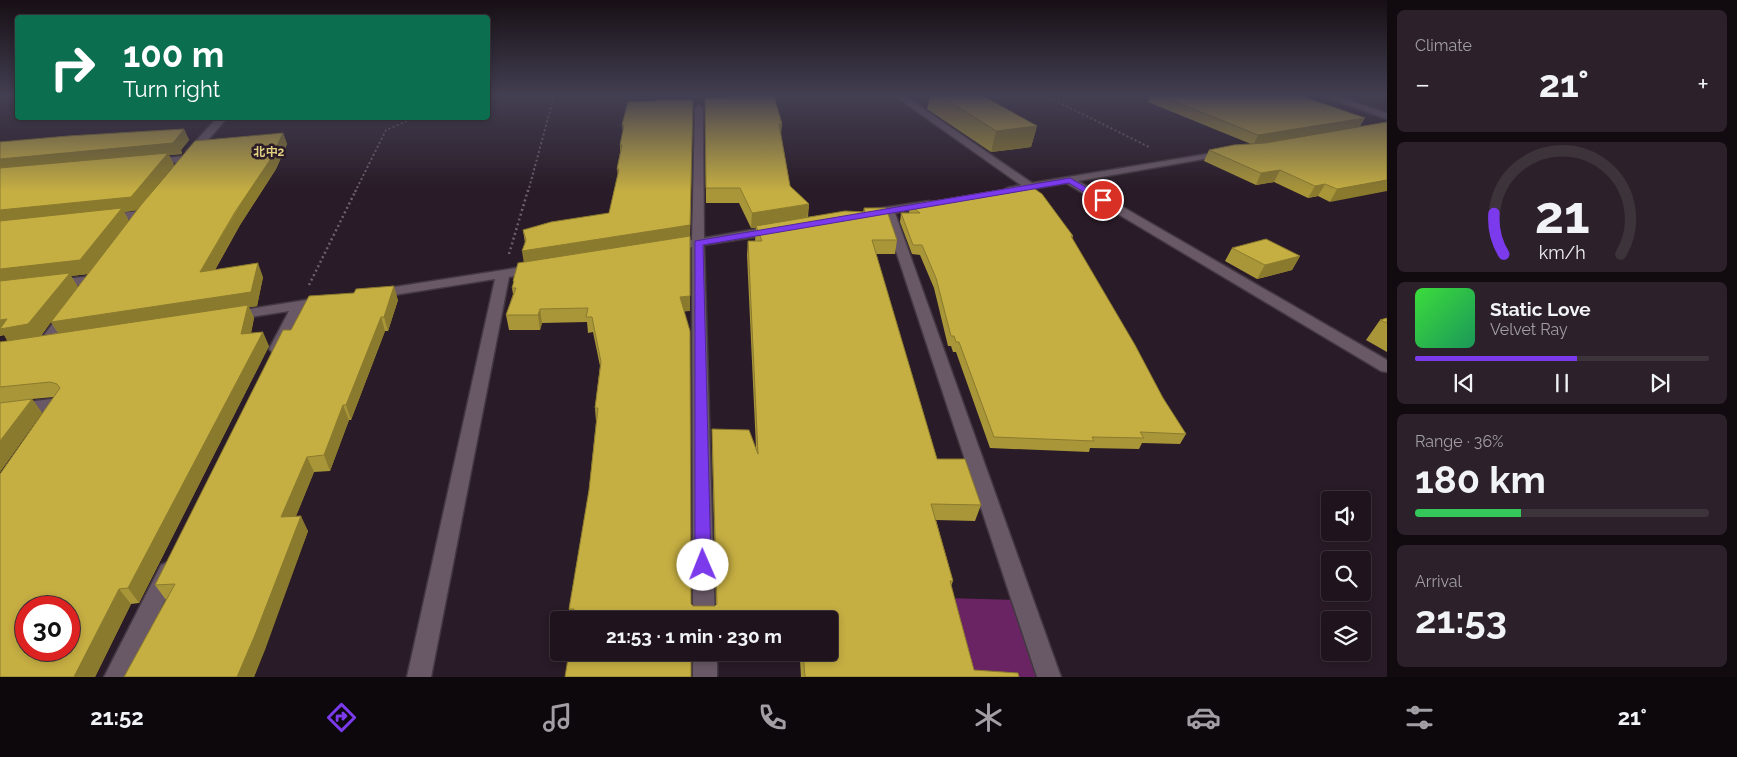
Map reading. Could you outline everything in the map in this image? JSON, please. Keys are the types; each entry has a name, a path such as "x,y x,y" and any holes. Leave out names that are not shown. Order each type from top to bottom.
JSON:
{"street":[{"path":"175,173 214,128"},
{"path":"699,128 698,243 704,611"},
{"path":"945,128 1031,187"},
{"path":"1002,192 1215,153 1242,151"},
{"path":"137,164 186,160"},
{"path":"1070,181 1387,366"},
{"path":"860,216 945,201"},
{"path":"888,211 1048,677"},
{"path":"94,220 144,212 131,229"},
{"path":"659,249 784,229"},
{"path":"367,295 552,266"},
{"path":"419,677 503,274"},
{"path":"37,286 95,276 38,346 62,342"},
{"path":"220,318 338,299"},
{"path":"268,367 299,305"},
{"path":"0,411 60,404 44,427"},
{"path":"116,677 177,553"},
{"path":"705,661 705,677"}],"path":[{"path":"299,305 386,130 392,128"},
{"path":"503,274 546,128"},
{"path":"1110,128 1175,160"}],"shaded area":[{"path":"946,598 1020,600 1046,677 893,677"}],"building":[{"path":"623,128 692,128 690,225 522,251 526,240 523,230 551,222 609,213 619,169 617,169 622,145 620,145"},
{"path":"705,128 780,128 790,186 809,204 752,213 740,188 706,188"},
{"path":"991,128 1024,128 996,131"},
{"path":"1240,128 1305,128 1258,135"},
{"path":"1355,128 1387,128 1387,180 1337,189 1325,184 1315,186 1280,170 1261,173 1209,150 1234,145 1265,143"},
{"path":"184,129 173,143 0,159 0,142"},
{"path":"283,133 272,157 235,212 200,272 258,263 251,292 51,322 141,205 195,141"},
{"path":"168,153 131,197 0,210 0,168"},
{"path":"1029,185 1042,194 1073,236 1071,236 1135,345 1163,398 1186,434 1140,432 1144,438 1092,437 1094,441 994,437 959,342 956,342 954,336 951,336 936,278 922,245 913,245 901,213 920,213 910,205"},
{"path":"122,208 80,260 0,269 0,221"},
{"path":"864,208 886,208 897,240 872,240 937,459 965,459 981,505 931,504 953,581 950,581 974,670 1018,673 1019,677 805,677 804,661 838,661 838,611 574,611 574,609 569,609 589,490 598,408 595,408 601,362 592,317 586,317 588,308 540,309 538,315 506,315 516,288 512,288 518,263 690,236 690,296 680,297 690,331 691,604 693,606 715,606 717,604 712,429 749,430 758,454 748,241 762,241 756,226 845,211 865,212"},
{"path":"1266,239 1300,256 1265,265 1232,248"},
{"path":"70,273 28,324 0,329 7,319 0,320 0,281"},
{"path":"394,286 384,317 381,317 346,405 343,405 324,455 307,457 281,517 301,516 237,677 124,677 175,584 155,585 283,330 291,330 309,296 354,293 356,289"},
{"path":"248,305 241,334 263,332 128,588 119,589 74,677 0,677 0,474 60,388 57,384 50,382 0,387 0,342"},
{"path":"1387,318 1387,323 1380,320"},
{"path":"32,399 0,441 0,403"},
{"path":"568,661 691,661 691,677 565,677"}],"district":[{"name":"北中2","path":"269,152"}],"route":[{"path":"703,565 698,243 1070,181 1103,200"}]}
